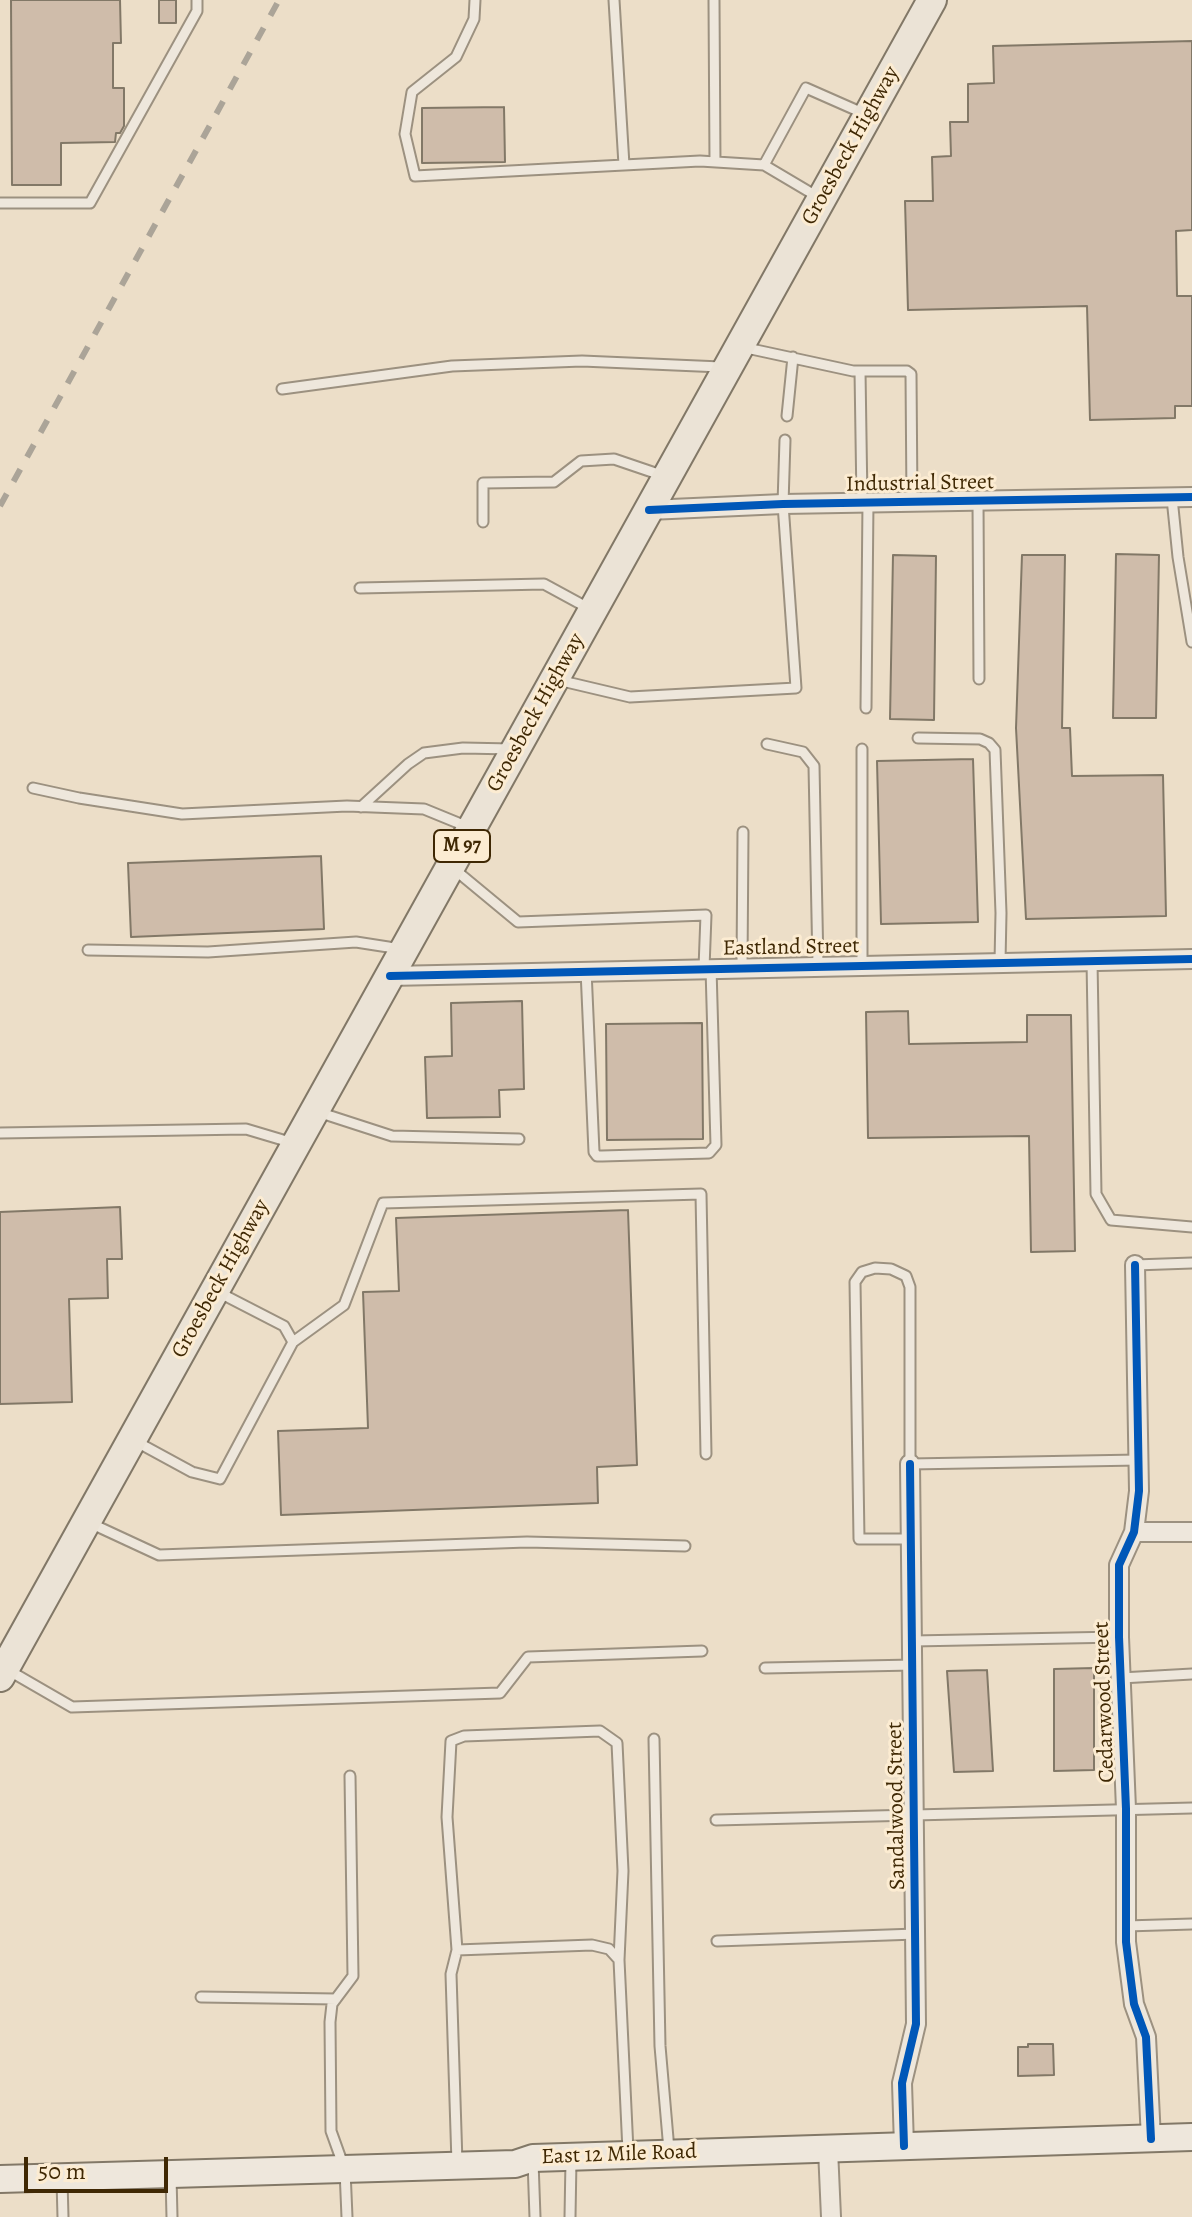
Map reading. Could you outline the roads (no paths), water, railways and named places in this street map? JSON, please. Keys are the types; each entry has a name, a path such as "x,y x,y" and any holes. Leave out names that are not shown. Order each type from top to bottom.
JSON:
{"main road":[{"name":"Groesbeck Highway","path":"4,1664 87,1522 931,0"},
{"name":"East 12 Mile Road","path":"0,2179 345,2170 515,2164 533,2158 571,2156 1192,2137"}],"street":[{"name":"Industrial Street","path":"649,510 865,502 1192,497"},
{"name":"Eastland Street","path":"390,976 1192,959"},
{"name":"Cedarwood Street","path":"1135,1265 1139,1491 1134,1532 1119,1565 1119,1637 1126,1809 1126,1926 1134,2004 1146,2037 1151,2139"},
{"name":"Sandalwood Street","path":"904,2146 902,2083 916,2024 910,1464"},
{"path":"1134,1532 1192,1532"},
{"path":"828,2149 831,2217"}],"lane":[{"path":"0,203 90,203 197,11 197,0"},
{"path":"475,0 474,19 456,57 412,92 405,134 415,176 715,162 764,165 821,200"},
{"path":"614,0 624,165"},
{"path":"714,0 715,162"},
{"path":"764,165 806,88 868,116"},
{"path":"787,416 793,357"},
{"path":"282,389 452,366 582,361 793,357 860,371 907,371 911,374 912,502"},
{"path":"860,371 865,502 866,708"},
{"path":"555,679 630,697 796,688 783,504 785,440"},
{"path":"483,522 483,483 554,482 581,461 614,459 667,477"},
{"path":"1172,498 1192,642"},
{"path":"978,501 979,679"},
{"path":"360,588 544,584 593,610"},
{"path":"918,738 980,739 995,750 1000,962"},
{"path":"767,744 803,752 814,766 818,966"},
{"path":"361,807 424,753 463,748 516,750"},
{"path":"862,749 862,965"},
{"path":"33,788 182,814 361,807 424,809 472,828"},
{"path":"742,967 743,832"},
{"path":"451,867 518,922 706,915 716,1145 709,1153 597,1156 594,1152 586,970"},
{"path":"88,950 208,952 356,942 405,949"},
{"path":"1092,961 1096,1194 1111,1220 1192,1227"},
{"path":"315,1111 392,1136 519,1139"},
{"path":"0,1133 246,1129 297,1144"},
{"path":"132,1439 192,1472 220,1479 293,1342 344,1305 383,1203 701,1194 706,1454"},
{"path":"1135,1265 1192,1263"},
{"path":"911,1539 859,1539 855,1282 862,1272 875,1268 891,1269 906,1276 910,1287 910,1464 1139,1460"},
{"path":"215,1291 284,1326 293,1342"},
{"path":"87,1522 159,1555 516,1542 685,1546"},
{"path":"913,1641 1119,1637"},
{"path":"4,1664 72,1707 500,1693 528,1657 702,1651"},
{"path":"765,1668 913,1665"},
{"path":"1121,1678 1192,1674"},
{"path":"457,2166 451,1974 457,1950 447,1817 451,1741 464,1736 600,1731 617,1743 623,1871 619,1960 628,2154"},
{"path":"654,1739 660,2046 669,2153"},
{"path":"347,2217 345,2170 331,2131 330,2022 332,2004 353,1976 350,1776"},
{"path":"716,1820 1192,1808"},
{"path":"1126,1926 1192,1924"},
{"path":"717,1941 916,1934"},
{"path":"457,1950 592,1945 609,1949 619,1960"},
{"path":"201,1997 336,1999"},
{"path":"570,2217 571,2156"},
{"path":"533,2158 535,2217"},
{"path":"171,2174 172,2217"},
{"path":"62,2177 63,2217"}],"railway":[{"path":"0,506 279,0"}]}
